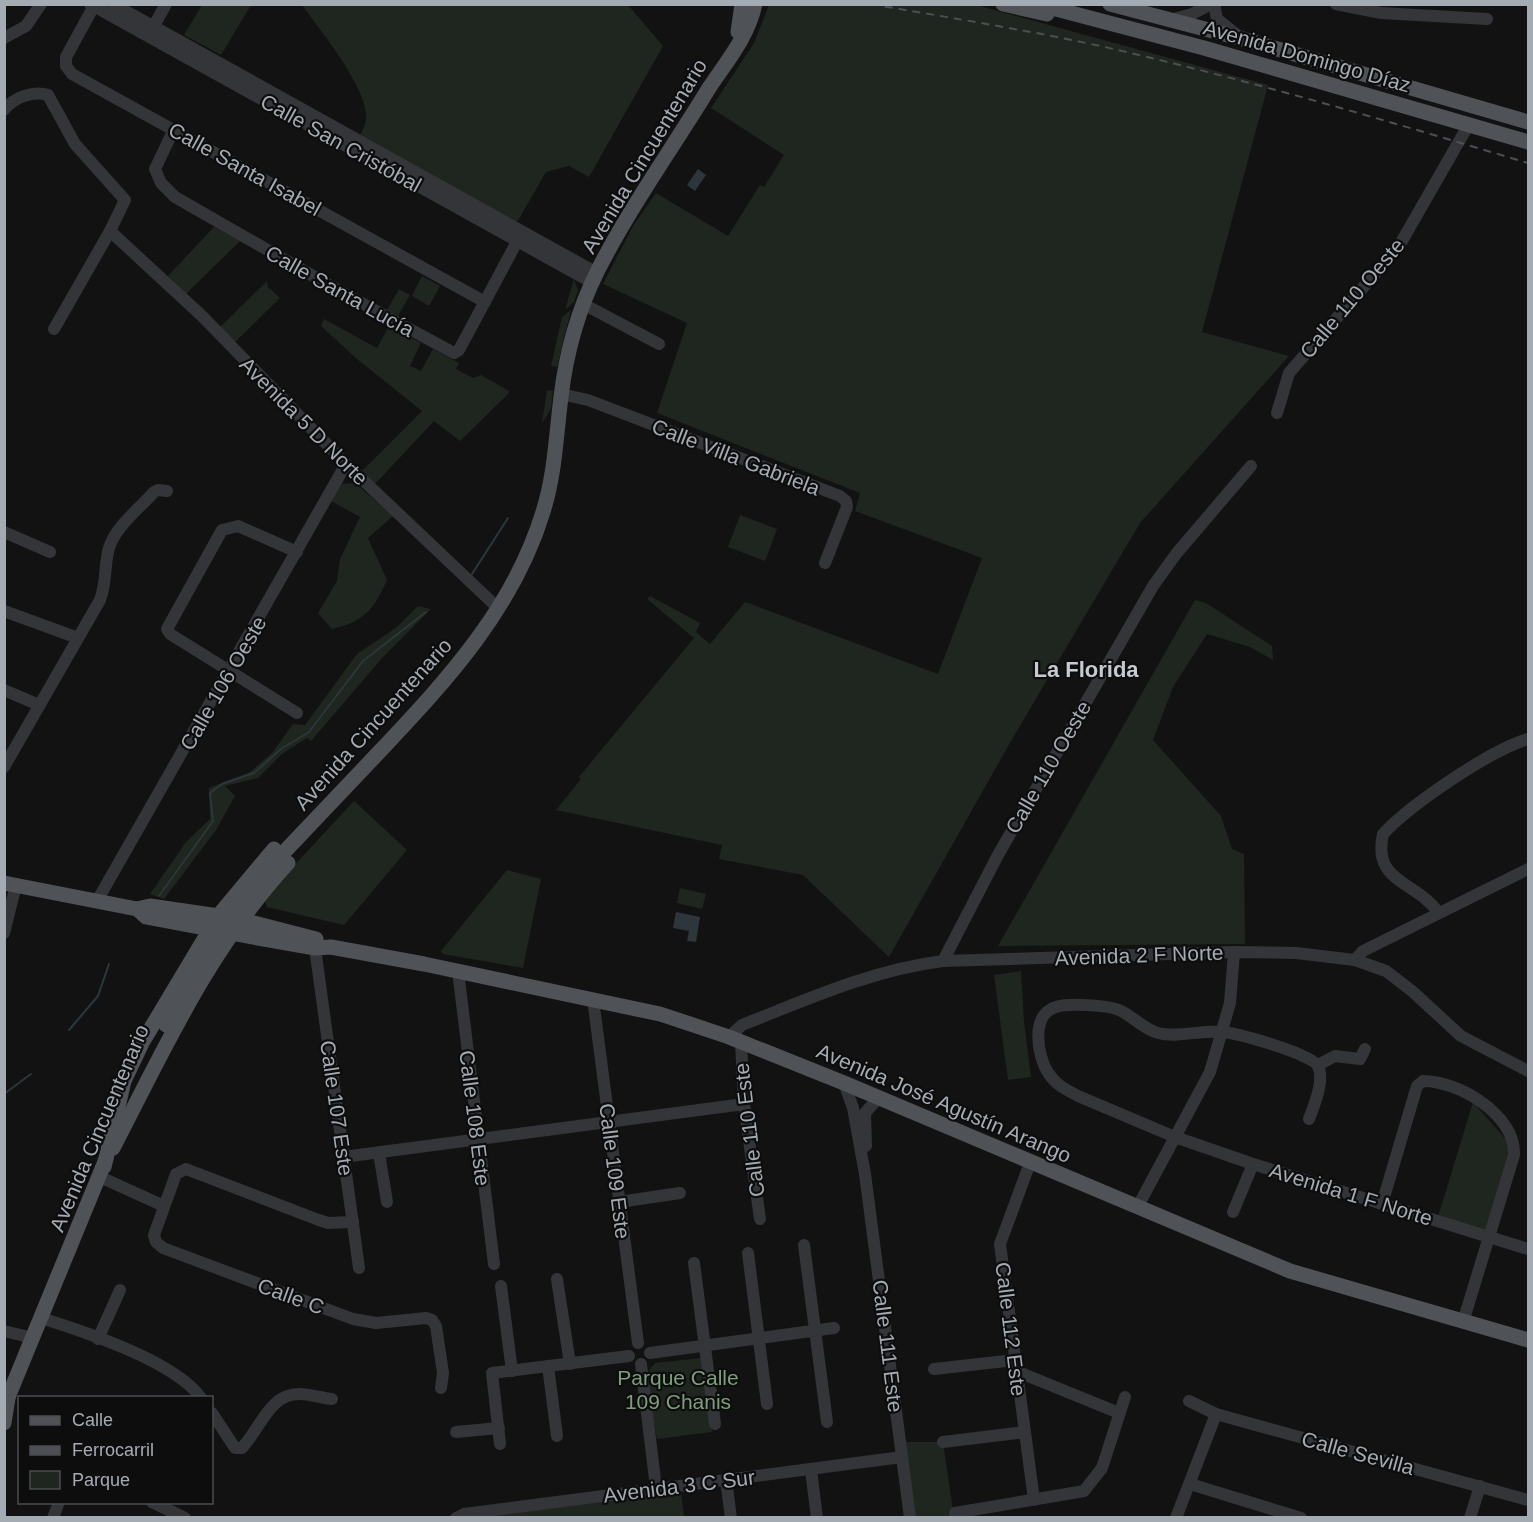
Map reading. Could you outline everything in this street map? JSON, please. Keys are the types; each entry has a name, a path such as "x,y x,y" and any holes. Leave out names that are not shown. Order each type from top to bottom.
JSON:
{"main road":[{"path":"729,56 732,4"},
{"name":"Avenida Cincuentenario","path":"729,56 740,27 742,4"},
{"name":"Avenida Cincuentenario","path":"4,1423 6,1402 142,1071 212,942 270,867 446,680 500,609 526,557 543,512 555,465 561,394 575,332 595,278 643,192 729,56 744,37 755,4"},
{"path":"729,56 756,27 765,4"},
{"path":"1003,4 1043,14 1093,19"},
{"name":"Avenida Domingo Díaz","path":"1037,4 1528,142"},
{"name":"Avenida Domingo Díaz","path":"1110,4 1243,39 1528,122"},
{"path":"102,1172 124,1081 142,1043 214,923 260,864 373,749 394,736"},
{"path":"102,1172 188,1001 234,926 383,758 394,736"},
{"path":"10,884 137,909 150,906 234,926"},
{"path":"137,909 146,917 172,922 214,923"},
{"path":"172,922 191,937 194,954"},
{"name":"Avenida José Agustín Arango","path":"234,926 319,940 331,947"},
{"name":"Avenida José Agustín Arango","path":"234,926 315,948 331,947 458,971 660,1014 735,1039 879,1097 1030,1163 1290,1271 1528,1340"}],"street":[{"path":"4,38 26,26 41,4"},
{"name":"Calle San Cristóbal","path":"113,4 150,32"},
{"path":"150,32 166,4"},
{"path":"1169,20 1192,14 1213,4 1217,19 1243,39"},
{"name":"Calle San Cristóbal","path":"93,5 150,32 595,278"},
{"name":"Calle Santa Isabel","path":"93,5 66,57 66,66 72,74 485,302"},
{"path":"1340,5 1389,14 1487,19"},
{"path":"4,110 15,100 31,94 48,95 75,144 123,196 124,205 54,329"},
{"name":"Calle 110 Oeste","path":"1277,413 1289,373 1399,246 1469,124"},
{"name":"Calle Santa Lucía","path":"174,129 154,169 161,183 176,197 454,354 459,350 520,237"},
{"name":"Avenida 5 D Norte","path":"110,231 202,316 345,464 500,609"},
{"path":"585,305 659,344"},
{"name":"Calle Villa Gabriela","path":"561,394 588,400 840,496 846,501 847,507 825,563"},
{"name":"Calle 106 Oeste","path":"98,901 345,464"},
{"name":"Calle 110 Oeste","path":"943,961 998,855 1153,586 1176,554 1251,466"},
{"path":"4,767 103,594 109,547 114,538 154,492 167,491"},
{"path":"297,552 238,526 222,530 168,625 170,634 297,713"},
{"path":"4,532 50,552"},
{"path":"4,611 78,638"},
{"path":"4,690 39,705"},
{"path":"1438,912 1425,897 1392,877 1386,868 1380,847 1383,834 1457,778 1500,751 1528,739"},
{"path":"1355,960 1364,951 1438,912 1528,869"},
{"path":"4,933 10,884"},
{"name":"Calle 107 Este","path":"315,948 359,1268"},
{"path":"1138,1206 1210,1072 1230,1003 1234,952"},
{"name":"Avenida 2 F Norte","path":"735,1039 742,1025 865,977 909,965 943,961 1234,952 1296,953 1355,960 1386,971 1412,991 1461,1036 1528,1071"},
{"name":"Calle 108 Este","path":"458,971 494,1264"},
{"name":"Calle 109 Este","path":"592,999 638,1343"},
{"name":"Avenida 1 F Norte","path":"1222,1032 1161,1034 1151,1031 1119,1010 1108,1007 1058,1006 1044,1014 1039,1022 1044,1064 1054,1081 1078,1096 1175,1137 1253,1164 1528,1249"},
{"path":"1222,1032 1305,1055 1318,1065 1321,1073 1309,1119"},
{"name":"Calle 110 Este","path":"735,1039 760,1219"},
{"path":"1318,1065 1335,1056 1360,1059 1365,1049"},
{"path":"1382,1204 1417,1086 1423,1081 1463,1090 1481,1100 1496,1115 1515,1146 1514,1155 1463,1322"},
{"name":"Calle 111 Este","path":"844,1083 853,1108 865,1174 910,1518"},
{"name":"Calle 111 Este","path":"865,1174 865,1113 879,1097"},
{"path":"343,1157 609,1124 744,1104"},
{"path":"379,1153 387,1202"},
{"name":"Calle 112 Este","path":"1030,1163 1000,1244 1034,1500"},
{"path":"1233,1212 1253,1164"},
{"path":"102,1172 164,1206 176,1174 186,1170 316,1220 328,1223 353,1222"},
{"path":"619,1202 680,1193"},
{"name":"Calle C","path":"164,1206 154,1235 156,1242 163,1248 353,1319 376,1323 426,1318 432,1320 436,1326 443,1373 441,1388"},
{"path":"804,1245 827,1422"},
{"path":"748,1253 767,1404"},
{"path":"694,1263 715,1424"},
{"path":"557,1279 570,1364"},
{"path":"501,1286 512,1371"},
{"path":"98,1339 120,1290"},
{"path":"41,1318 159,1364 182,1379 199,1396"},
{"path":"650,1353 834,1328"},
{"path":"4,1331 33,1338"},
{"path":"638,1343 648,1347 650,1353 648,1360 641,1364 635,1363 629,1356 630,1349 638,1343"},
{"path":"500,1444 492,1373 629,1356"},
{"path":"641,1364 656,1488"},
{"path":"933,1369 1016,1365 1119,1413"},
{"path":"548,1366 557,1436"},
{"path":"213,1415 235,1448 242,1448 278,1399 287,1395 302,1394 332,1400"},
{"path":"955,1513 1081,1493 1087,1489 1102,1468 1125,1397"},
{"name":"Calle Sevilla","path":"1189,1401 1216,1414 1528,1500"},
{"path":"1176,1518 1216,1414"},
{"path":"456,1432 499,1428"},
{"path":"943,1442 1024,1432"},
{"name":"Avenida 3 C Sur","path":"456,1518 656,1488 902,1457"},
{"path":"811,1470 817,1518"},
{"path":"726,1480 731,1518"},
{"path":"1190,1484 1257,1512 1301,1518"},
{"path":"1470,1518 1480,1486"},
{"path":"53,1518 59,1504"},
{"path":"154,1504 185,1518"}],"green space":[{"path":"202,5 251,5 221,55 184,35"},
{"path":"302,5 628,5 663,46 589,177 569,166 546,172 516,224 359,137 366,119 365,106 360,92 342,60"},
{"path":"769,5 976,5 1268,85 1202,332 1289,356 1140,523 1011,741 889,957 803,875 719,859 722,845 556,810 581,779 579,777 694,638 647,599 650,596 700,623 696,632 710,644 745,602 938,674 982,558 855,511 860,493 657,413 687,323 603,284 633,226 656,193 728,236 760,185 764,187 784,155 711,108 754,43"},
{"path":"214,227 241,240 186,294 168,276"},
{"path":"422,276 440,286 429,306 412,296"},
{"path":"574,279 578,290 574,302 565,310"},
{"path":"267,281 268,287 280,298 233,344 219,328"},
{"path":"399,289 410,295 398,316 387,310"},
{"path":"571,310 557,367 551,366 562,317"},
{"path":"324,319 377,348 389,326 421,343 410,366 421,371 433,349 459,363 456,369 473,378 481,375 509,391 508,394 460,441 434,421 375,484 362,471 422,411 357,359 321,326"},
{"path":"547,390 553,391 551,409 542,423"},
{"path":"355,483 393,516 368,538 387,580 367,613 352,622 332,629 318,613 337,581 340,559 360,517 331,501 341,484"},
{"path":"740,515 777,529 765,561 728,547"},
{"path":"1195,600 1206,603 1272,646 1273,660 1250,647 1207,634 1173,687 1153,740 1221,816 1232,849 1244,854 1245,944 998,946"},
{"path":"418,606 431,609 383,657 311,741 307,738 282,754 258,778 225,786 235,796 216,830 164,899 150,894 186,842 210,819 209,788 250,772 272,753 293,724 305,725 357,654 397,627"},
{"path":"354,801 407,850 344,925 267,907 264,898"},
{"path":"507,870 541,879 523,968 443,954 441,951"},
{"path":"680,888 706,894 702,909 677,903"},
{"path":"1021,971 1024,1022 1031,1077 1008,1080 994,975"},
{"path":"1473,1102 1507,1141 1509,1151 1485,1230 1438,1217"},
{"name":"Parque Calle 109 Chanis","path":"702,1358 712,1432 657,1439 645,1375 655,1363"},
{"path":"905,1442 943,1442 954,1517 914,1517"},
{"path":"681,1491 684,1517 464,1518"}],"shaded area":[{"path":"698,169 706,175 695,191 687,185"},
{"path":"676,912 700,917 696,942 687,941 689,931 673,928"}],"waterway":[{"path":"472,574 508,518"},
{"path":"159,896 213,821 210,793 222,784 254,773 281,749 309,732 363,661 426,612"},
{"path":"69,1030 98,996 109,964"},
{"path":"4,1094 31,1074"}],"railway":[{"path":"871,4 1042,34 1143,56 1288,93 1528,163"}],"district":[{"name":"La Florida","path":"1086,669"}]}
